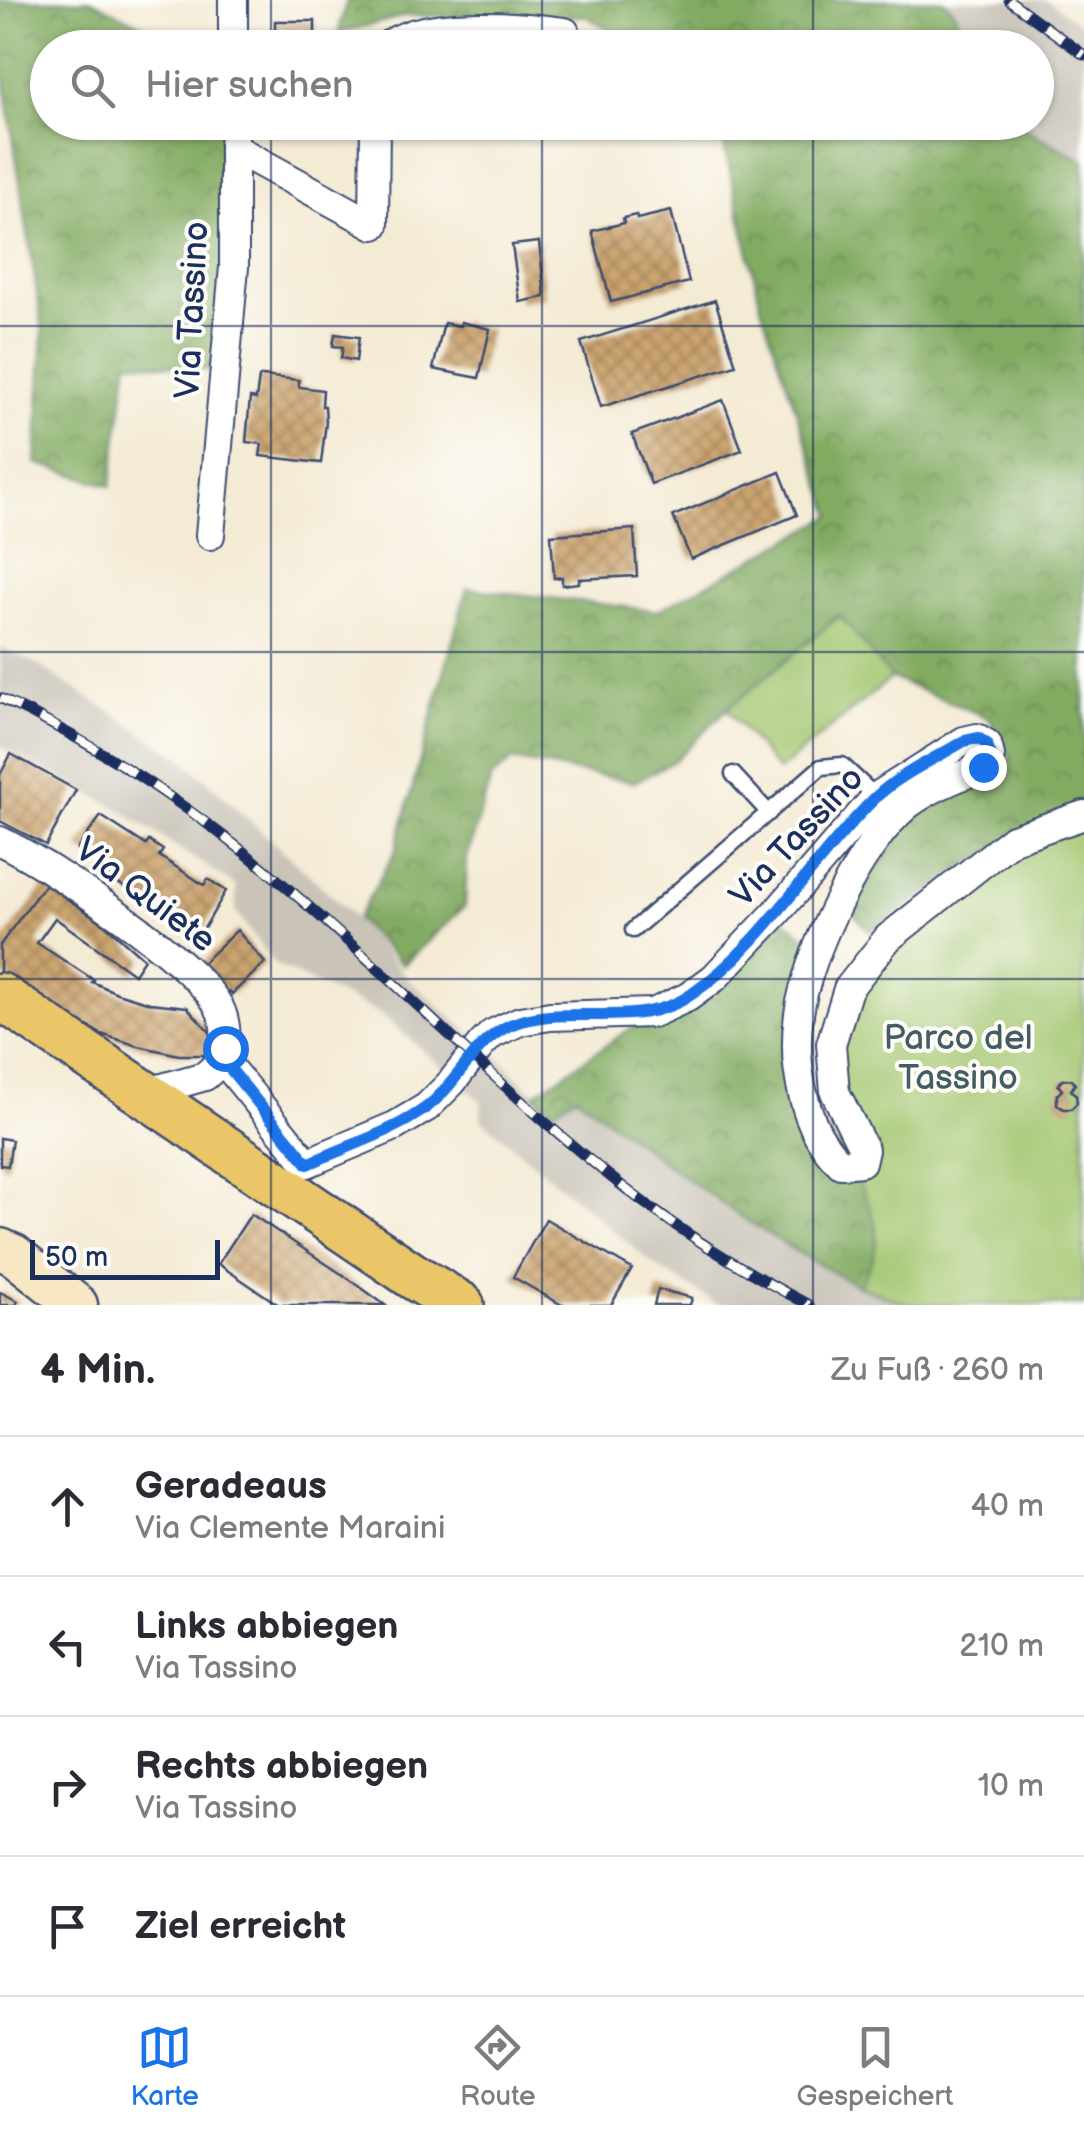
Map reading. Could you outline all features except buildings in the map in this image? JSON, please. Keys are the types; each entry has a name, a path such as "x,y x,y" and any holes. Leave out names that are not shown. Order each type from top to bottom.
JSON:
{"main road":[{"path":"0,996 145,1093 299,1178 461,1305"}],"street":[{"path":"233,0 233,30"},
{"path":"442,30 468,26 551,30"},
{"name":"Via Tassino","path":"210,535 234,267 234,140"},
{"name":"Via Tassino","path":"242,140 374,224 376,140"},
{"name":"Via Tassino","path":"299,1178 427,1106 492,1034 520,1022 550,1016 653,1013 688,998 714,978 776,913 876,796 964,741 978,738 987,744 990,756 983,767 908,805 876,839 842,893 818,948 799,1012 797,1058 805,1100 820,1138 842,1164 862,1162 864,1150 835,1092 831,1044 848,989 888,938 1013,839 1084,815"},
{"name":"Via Quiete","path":"0,841 36,858 136,928 205,986 226,1024 223,1060"},
{"path":"145,1093 205,1076 223,1060 299,1178"},
{"path":"0,1249 14,1255 77,1305"}],"lane":[{"path":"633,930 821,768 842,765 876,796"},
{"path":"733,774 769,813"}],"shaded area":[{"path":"943,0 1047,0 1084,27 1084,161 1045,140 1054,140 1054,30 959,30 956,13"},
{"path":"0,647 35,663 183,759 357,919 410,981 551,1110 575,1095 708,1197 808,1259 859,1286 911,1305 719,1305 654,1265 481,1119 481,1101 381,1014 274,964 236,912 236,886 116,807 0,746"}],"green space":[{"path":"0,0 91,0 152,30 30,30 30,140 228,140 221,371 128,361 111,486 36,463 43,331 0,54"},
{"path":"347,0 943,0 956,13 959,30 610,30 585,16 405,16 339,30"},
{"path":"723,140 1045,140 1084,161 1084,814 976,859 870,931 847,907 922,808 1012,757 989,718 891,678 839,616 727,709 674,761 634,782 512,760 491,778 467,858 465,906 403,965 357,919 395,852 467,588 658,611 832,516 762,310"},
{"path":"840,616 891,678 778,771 727,709"},
{"name":"Parco del Tassino","path":"1084,815 1084,1305 911,1305 859,1286 869,1268 876,1238 872,1212 851,1165 861,1162 835,1092 848,989 983,862"},
{"path":"776,913 818,947 805,1101 851,1168 871,1206 878,1242 859,1286 747,1221 576,1095 551,1111 535,1094 653,1013"}],"railway":[{"path":"1009,0 1050,30"},
{"path":"1054,33 1084,55"},
{"path":"0,698 112,759 217,831 330,925 605,1173 691,1236 809,1305"}],"route":[{"path":"225,1048 223,1060 308,1164 394,1126 427,1106 492,1034 520,1022 550,1016 653,1013 688,998 714,978 776,913 876,796 964,741 978,738 987,744 990,756 983,767"}]}
